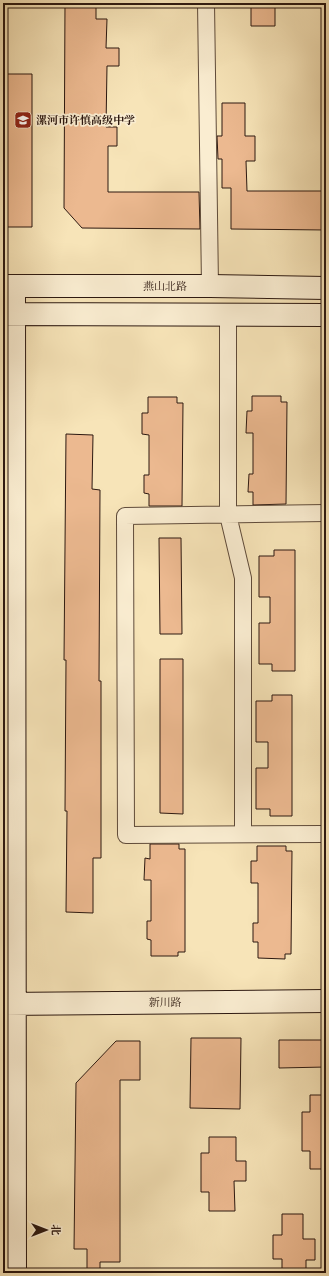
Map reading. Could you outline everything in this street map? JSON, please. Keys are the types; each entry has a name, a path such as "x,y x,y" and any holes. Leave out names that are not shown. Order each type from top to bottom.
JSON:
{"street":[{"path":"206,3 210,286"},
{"path":"9,286 9,1004 15,1273"},
{"name":"燕山北路","path":"9,286 210,286 326,288"},
{"path":"9,314 228,316 326,315"},
{"path":"228,316 228,514 243,578 243,834"},
{"path":"326,513 125,516 126,835 326,834"},
{"name":"新川路","path":"9,1004 326,1001"}],"building":[{"path":"65,3 96,3 96,19 107,19 106,48 119,48 119,66 107,66 106,127 117,127 117,146 108,146 108,192 199,192 200,229 82,228 64,208"},
{"path":"251,3 275,3 275,26 251,26"},
{"path":"4,74 32,74 32,227 4,227"},
{"path":"222,103 245,103 245,136 255,136 255,161 246,161 247,191 326,191 326,230 231,229 231,188 222,188 222,159 218,159 217,136 222,136"},
{"path":"252,396 281,396 281,402 287,402 286,504 253,505 253,492 248,492 249,474 253,474 253,433 246,433 247,411 252,411"},
{"path":"148,397 177,397 177,403 183,403 182,506 149,506 149,494 144,493 144,475 149,475 149,435 142,434 142,413 148,413"},
{"path":"66,434 93,435 92,489 100,490 99,681 101,681 101,858 93,858 93,913 66,912 66,660 64,660"},
{"path":"159,538 181,538 182,634 160,634"},
{"path":"274,550 295,550 295,671 272,671 272,664 259,664 259,623 270,623 270,597 259,597 259,556 274,556"},
{"path":"160,659 183,659 183,814 160,813"},
{"path":"272,695 292,695 292,816 270,816 270,809 256,809 256,768 268,768 268,742 256,742 256,701 272,701"},
{"path":"150,844 179,844 179,849 185,849 185,952 178,952 178,956 151,956 151,940 147,939 147,921 151,921 151,880 144,880 145,858 150,859"},
{"path":"257,846 286,846 286,851 292,851 291,954 285,954 285,959 258,958 258,942 253,942 253,923 258,923 258,883 251,883 251,861 257,861"},
{"path":"191,1038 241,1038 240,1109 190,1108"},
{"path":"279,1040 326,1040 326,1067 279,1068"},
{"path":"116,1041 140,1041 140,1080 120,1080 120,1262 100,1262 100,1273 87,1273 87,1249 74,1249 76,1083"},
{"path":"310,1095 326,1095 326,1169 310,1169 310,1151 302,1151 302,1112 310,1112"},
{"path":"209,1137 236,1137 236,1161 246,1161 246,1181 234,1181 235,1211 209,1211 209,1192 201,1192 201,1153 209,1153"},
{"path":"282,1214 303,1214 303,1239 315,1239 315,1260 306,1260 306,1273 282,1273 282,1259 273,1259 273,1235 282,1235"}],"place":[{"name":"漯河市许慎高级中学","path":"23,120"}]}
